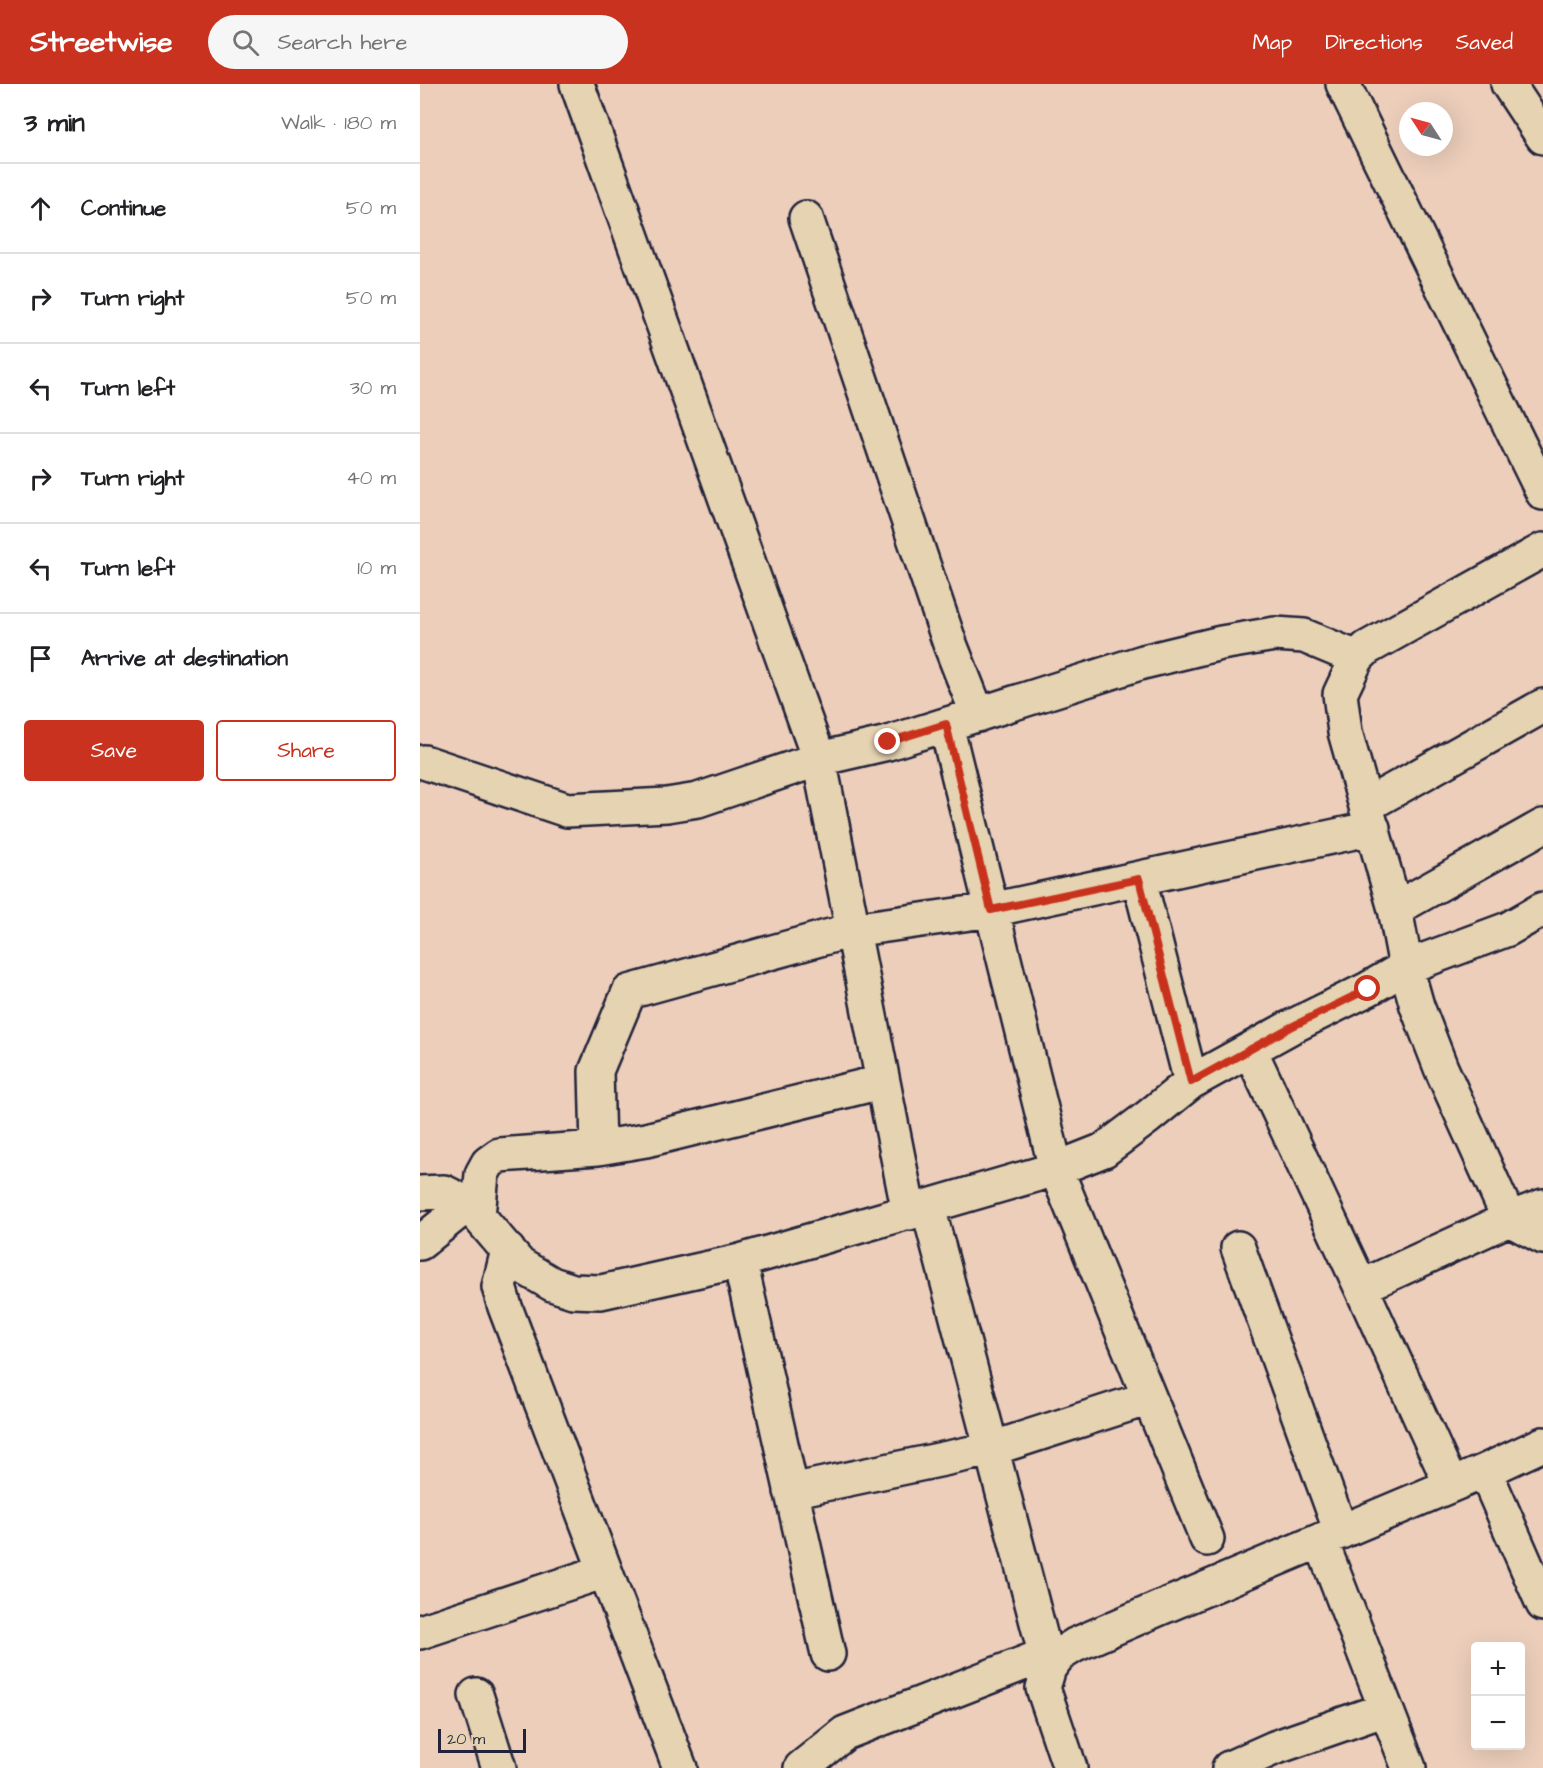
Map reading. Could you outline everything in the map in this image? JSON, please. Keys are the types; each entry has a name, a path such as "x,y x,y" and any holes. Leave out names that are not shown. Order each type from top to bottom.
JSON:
{"street":[{"path":"577,84 819,759 881,1082 991,1449 1047,1661 1043,1688 1070,1768"},
{"path":"1508,84 1543,137"},
{"path":"1354,88 1539,475"},
{"path":"806,218 950,644 978,715"},
{"path":"1543,550 1367,648 1357,658 1340,694 1345,732 1395,909 1406,967 1417,1006 1441,1068 1509,1219 1543,1237"},
{"path":"424,762 567,810 667,805 698,800 819,759 888,742 1143,662 1221,643 1275,634 1304,636 1357,658"},
{"path":"598,1148 596,1071 629,992 852,930 991,910 1139,879 1370,816 1543,706"},
{"path":"946,724 1056,1169 1207,1539"},
{"path":"1395,909 1543,826"},
{"path":"1139,879 1191,1082"},
{"path":"420,1193 444,1192 473,1210 520,1265 552,1284 573,1291 601,1292 740,1261 1056,1169 1104,1150 1149,1118 1191,1082 1289,1028 1368,989 1406,967 1540,919"},
{"path":"1250,1050 1451,1485"},
{"path":"420,1243 473,1210 482,1174 488,1163 499,1155 598,1148 646,1140 881,1082"},
{"path":"1361,1287 1509,1219 1543,1206"},
{"path":"1238,1248 1386,1709 1409,1768"},
{"path":"508,1250 500,1287 505,1307 680,1768"},
{"path":"740,1261 828,1654"},
{"path":"791,1491 991,1449 1149,1398"},
{"path":"801,1768 845,1733 1047,1661 1075,1645 1485,1472 1543,1444"},
{"path":"1485,1472 1543,1604"},
{"path":"420,1632 605,1571"},
{"path":"476,1695 499,1768"},
{"path":"1229,1768 1274,1748 1386,1709"}],"route":[{"path":"888,742 946,724 991,910 1139,879 1191,1082 1289,1028 1368,989"}]}
